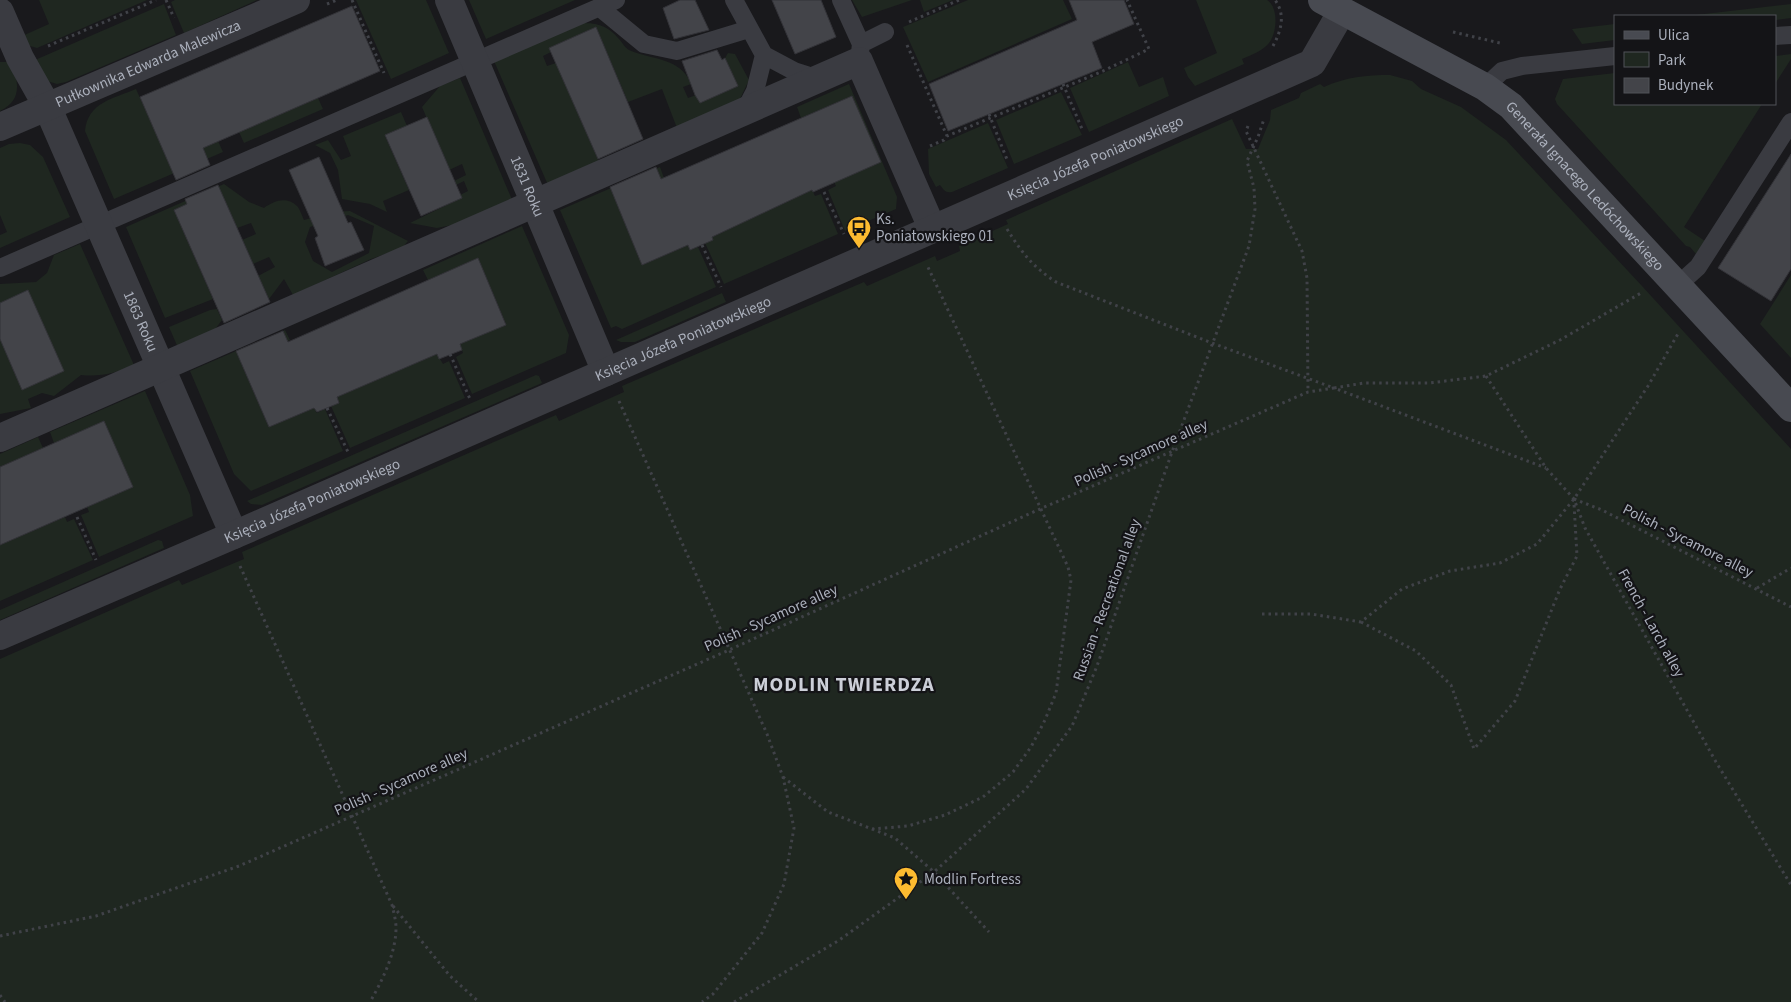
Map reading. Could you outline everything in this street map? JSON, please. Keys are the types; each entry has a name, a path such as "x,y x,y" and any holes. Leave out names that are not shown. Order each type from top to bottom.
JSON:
{"street":[{"name":"Pułkownika Edwarda Malewicza","path":"0,127 296,0"},
{"name":"1831 Roku","path":"449,0 606,372"},
{"name":"Generała Ignacego Ledóchowskiego","path":"1332,6 1485,87 1511,106 1791,408"},
{"name":"Księcia Józefa Poniatowskiego","path":"0,636 1312,63 1332,6"},
{"name":"1863 Roku","path":"0,12 20,58 47,106 234,535"},
{"path":"0,438 745,110 816,78 860,52 932,228"}],"lane":[{"path":"0,268 616,0"},
{"path":"734,0 764,56 794,71 816,78"},
{"path":"840,0 860,52 885,32"},
{"path":"599,7 644,44 677,51 750,29"},
{"path":"1776,36 1791,34"},
{"path":"745,110 756,91 764,56"},
{"path":"1485,87 1502,71 1522,66 1614,56"},
{"path":"1673,280 1698,266 1791,122"}],"path":[{"path":"20,58 156,0"},
{"path":"352,0 395,96"},
{"path":"908,22 960,0"},
{"path":"927,147 990,116 1149,49 1127,0"},
{"path":"1272,48 1277,38 1282,14 1275,0"},
{"path":"906,42 947,136"},
{"path":"1064,85 1082,130"},
{"name":"Russian - Recreational alley","path":"734,1002 838,941 934,872 1026,789 1072,726 1096,666 1251,237 1255,209 1254,188 1247,161 1263,124 1266,106 1257,87"},
{"path":"990,116 1009,162"},
{"path":"1249,122 1246,131 1253,149 1302,251 1307,278 1308,392"},
{"path":"824,192 843,232"},
{"path":"993,202 1018,245 1038,270 1056,282 1334,388 1364,383 1429,383 1486,376 1560,340 1673,280"},
{"path":"702,245 720,286"},
{"path":"872,829 908,826 945,815 983,797 1013,772 1031,747 1046,720 1056,693 1071,580 1068,567 926,264"},
{"path":"1361,622 1402,589 1450,571 1500,563 1537,544 1574,499 1648,386 1682,325 1696,305"},
{"path":"450,354 470,399"},
{"path":"606,372 767,734 783,777 794,828 784,884 762,933 713,994 702,1002"},
{"name":"French - Larch alley","path":"1486,376 1546,468 1574,499 1585,528 1706,745 1791,885"},
{"name":"Polish - Sycamore alley","path":"0,936 96,916 239,866 729,650 1040,509 1308,392 1334,388 1546,468"},
{"path":"327,408 348,453"},
{"path":"1262,614 1310,614 1361,622 1416,651 1451,686 1474,749 1515,702 1560,590 1577,556 1574,499"},
{"name":"Polish - Sycamore alley","path":"1574,499 1602,510 1791,606"},
{"path":"77,517 98,563"},
{"path":"234,535 235,554 392,905 396,927 394,942 379,985 370,1002"},
{"path":"1756,589 1791,568"},
{"path":"783,777 828,812 896,838 934,872 988,932"},
{"path":"392,905 450,976 478,1002"},
{"path":"0,995 5,1002"}],"green space":[{"path":"39,0 147,0 37,48 23,44 20,37 49,24"},
{"path":"175,0 257,0 184,33 171,2"},
{"path":"356,0 426,0 449,53 391,79"},
{"path":"469,0 575,0 486,39"},
{"path":"852,0 912,0 862,17"},
{"path":"920,0 953,0 924,12"},
{"path":"968,0 1063,0 1072,19 928,82 903,27"},
{"path":"1196,0 1267,0 1274,8 1276,20 1272,39 1264,48 1242,59 1244,64 1195,86 1184,68 1217,53"},
{"path":"164,4 176,35 66,82 57,84 47,81 35,60"},
{"path":"1791,4 1791,18 1776,20 1776,15 1696,15"},
{"path":"582,23 602,26 611,31 629,50 673,64 686,75 691,84 683,87 688,98 737,86 725,58 728,53 735,54 749,80 738,103 677,128 662,89 628,102 596,27 549,48 551,52 543,56 547,66 556,63 600,164 548,185 494,61"},
{"path":"1614,24 1614,40 1582,44 1572,29"},
{"path":"1791,54 1791,59 1776,82 1776,56"},
{"path":"0,62 12,62 17,90 12,102 0,111"},
{"path":"1128,62 1139,87 1163,77 1169,96 1089,132 1070,88"},
{"path":"1614,73 1614,105 1761,105 1684,227 1705,241 1696,254 1690,247 1686,246 1557,104 1555,99 1563,79"},
{"path":"1390,75 1412,81 1421,89 1461,107 1506,140 1791,449 1791,1002 0,1002 0,659 179,580 182,585 244,559 242,552 556,415 559,421 624,392 622,386 864,282 867,286 935,256 937,261 960,251 959,246 1008,224 1006,220 1232,119 1246,149 1258,149 1270,120 1271,110 1299,98 1301,93 1320,84 1324,87 1356,77"},
{"path":"460,78 513,202 457,224 437,228 410,223 461,198 460,195 468,191 464,181 456,185 454,181 466,175 462,164 449,170 422,107 440,86"},
{"path":"849,84 897,197 896,209 845,231 828,190 836,186 834,182 880,162 852,96 801,118 797,107"},
{"path":"136,89 169,162 218,141 223,152 114,199 85,131 87,121 96,108 103,103"},
{"path":"1061,92 1082,135 1014,164 996,120"},
{"path":"318,98 323,109 244,143 239,132"},
{"path":"401,112 407,126 385,136 409,190 383,201 387,212 370,204 342,199 338,170 330,153 315,145 328,140 341,160 351,156 343,136"},
{"path":"988,123 1008,168 952,192 946,192 940,185 936,187 929,174 928,149"},
{"path":"20,143 30,145 43,157 70,217 0,248 0,235 7,232 0,215 0,148 9,144"},
{"path":"660,167 664,178 615,199 642,265 688,245 690,250 698,247 716,287 622,329 616,326 611,328 560,210"},
{"path":"224,184 249,202 264,208 272,203 284,200 289,201 298,207 304,220 333,212 350,211 408,241 402,248 371,259 293,295 284,279 269,299 258,276 275,267 269,257 253,264 242,240 256,234 251,223 237,228 220,190 174,210 213,299 165,318 126,227","holes":["348,215 374,226 369,253 332,272 313,261 305,242 310,227"]},
{"path":"812,190 815,196 821,194 838,234 724,284 705,243 713,240 712,237"},
{"path":"522,226 569,335 566,353 472,394 456,357 463,353 460,344 506,324 478,258 428,280 423,270"},
{"path":"80,244 134,365 108,374 81,375 54,396 42,393 28,399 31,408 0,414 0,284 36,282 47,273 54,255"},
{"path":"1791,275 1791,358 1760,324"},
{"path":"722,293 726,302 635,342 616,340"},
{"path":"217,309 222,320 210,336 179,350 169,327 210,310"},
{"path":"285,330 290,340 241,363 269,427 314,408 317,413 325,409 343,451 251,491 234,474 190,371"},
{"path":"437,354 443,364 449,361 465,398 350,448 331,406 337,397"},
{"path":"536,375 539,376 542,383 262,505 251,504 247,501"},
{"path":"145,391 190,495 193,516 99,557 81,515 89,512 87,507 133,487 104,422 54,443 50,432"},
{"path":"38,437 43,448 0,467 0,454"},
{"path":"65,517 67,522 74,519 93,560 0,601 0,545"},
{"path":"158,540 162,541 164,548 0,620 0,610"}],"building":[{"path":"680,0 695,0 709,30 674,39 663,8"},
{"path":"772,0 821,0 836,37 795,54"},
{"path":"1069,0 1124,0 1134,24 1092,42 1102,68 948,131 929,84 1077,20"},
{"path":"352,6 380,71 203,148 210,165 176,180 140,97"},
{"path":"596,27 643,139 598,159 549,48"},
{"path":"717,50 722,60 725,58 738,86 700,103 682,61"},
{"path":"852,96 881,162 813,192 812,190 712,237 713,240 690,250 688,245 642,265 610,187 656,167 661,179"},
{"path":"427,117 462,198 421,216 385,135"},
{"path":"1791,154 1791,269 1771,301 1718,268"},
{"path":"319,157 348,223 351,222 364,250 325,266 315,238 318,236 289,170"},
{"path":"218,185 270,302 224,323 174,210 187,204 185,199"},
{"path":"478,258 506,325 460,344 462,350 439,359 437,354 337,397 339,403 317,412 314,408 269,427 236,351 283,331 288,342"},
{"path":"28,290 64,371 22,390 0,339 0,303"},
{"path":"104,421 133,487 0,545 0,467"}],"place":[{"name":"Ks. Poniatowskiego 01","path":"859,249"},
{"name":"Modlin Fortress","path":"906,900"}],"district":[{"name":"MODLIN TWIERDZA","path":"844,685"}]}
